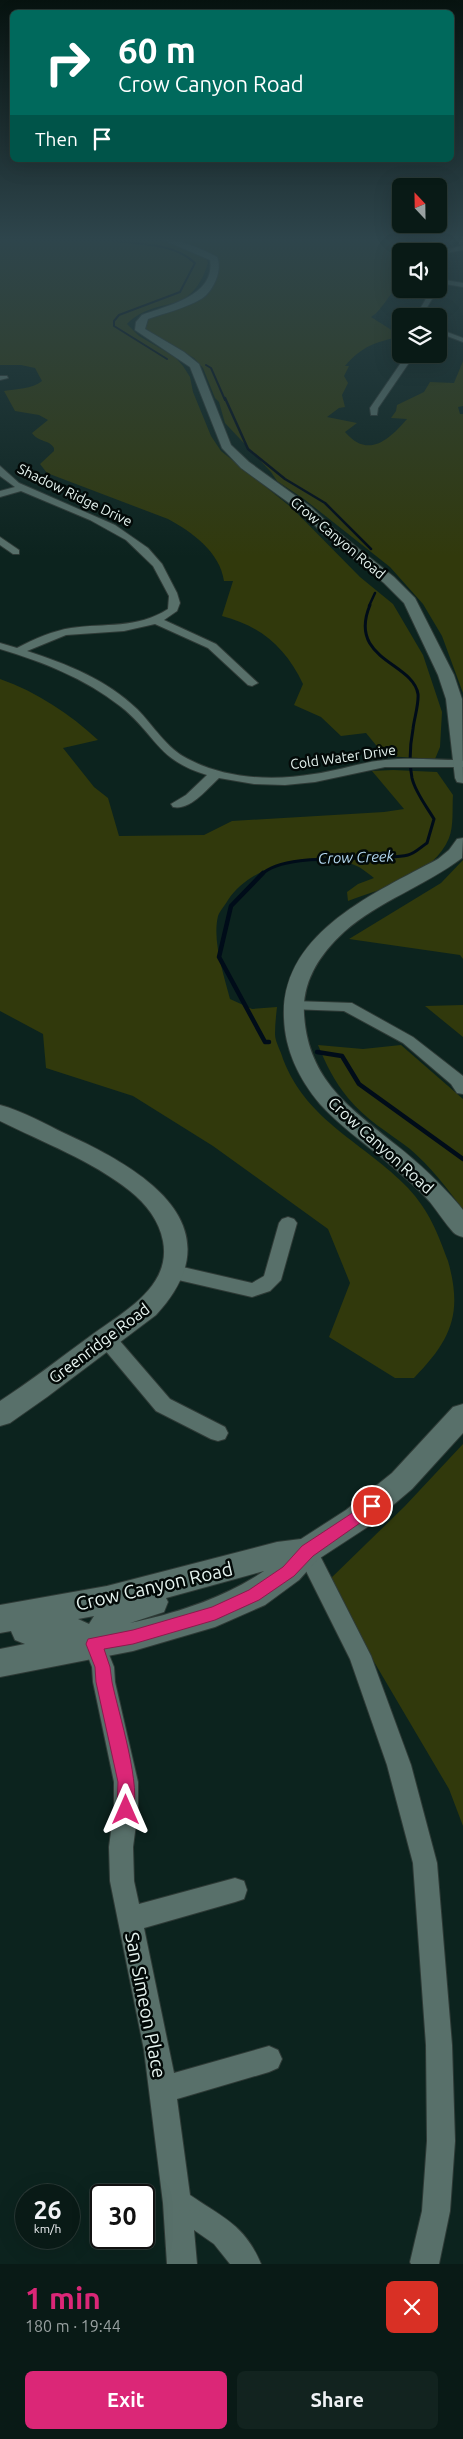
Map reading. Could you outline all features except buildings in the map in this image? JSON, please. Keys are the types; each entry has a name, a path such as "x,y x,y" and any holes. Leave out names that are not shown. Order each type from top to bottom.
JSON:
{"main road":[{"name":"Crow Canyon Road","path":"166,346 195,366 226,446 233,455 266,482 307,510 329,532 389,580 410,602 446,675 454,699 462,771"},
{"name":"Crow Canyon Road","path":"463,843 456,854 444,863 353,916 322,941 307,958 297,980 294,1006 294,1025 300,1055 316,1083 336,1107 404,1165 447,1206 463,1228"},
{"name":"Greenridge Road","path":"0,1112 100,1160 140,1186 162,1209 174,1230 178,1244 174,1272 164,1290 147,1309 41,1388 0,1415"},
{"name":"Crow Canyon Road","path":"0,1663 133,1637 215,1613 254,1595 289,1571 307,1551 356,1519 402,1481 463,1415"},
{"name":"Crow Canyon Road","path":"0,1619 107,1600 235,1568 277,1555 307,1551"},
{"path":"0,1633 55,1625 76,1630 94,1644 102,1627 113,1616 143,1604 206,1584 235,1568"}],"street":[{"path":"374,413 374,408 405,363"},
{"name":"Shadow Ridge Drive","path":"0,469 7,479 22,488 124,534 146,550 160,566 175,600 172,611 157,621"},
{"path":"0,494 22,488"},
{"path":"0,540 16,552"},
{"path":"19,651 56,635 72,631 126,628 157,621 212,646 252,683"},
{"name":"Cold Water Drive","path":"0,646 19,651 75,673 110,693 139,718 165,750 176,758 216,774 255,780 293,780 376,764 404,763 462,771"},
{"path":"177,804 190,798 216,774"},
{"path":"294,1006 347,1006 408,1040 457,1080 463,1089"},
{"path":"174,1272 252,1290 264,1286 272,1280 288,1223"},
{"path":"106,1338 164,1405 218,1433"},
{"path":"307,1551 360,1656 399,1765 425,1863 439,2045 441,2141 436,2211 425,2262"},
{"name":"San Simeon Place","path":"94,1644 103,1667 104,1682 126,1782 126,1810 121,1847 122,1881 157,2050 177,2203 182,2264"},
{"name":"San Simeon Place","path":"129,1920 235,1890"},
{"name":"San Simeon Place","path":"162,2090 269,2059"},
{"path":"177,2203 194,2216 217,2226 233,2242 246,2264"}],"green space":[{"path":"0,346 156,346 175,357 190,377 193,392 211,436 221,451 292,508 360,577 393,604 423,655 442,712 440,747 435,759 385,756 366,733 341,736 321,717 294,705 303,684 289,660 271,640 260,632 236,620 222,616 233,581 224,581 217,561 211,552 186,530 168,519 47,473 40,464 54,451 54,448 32,433 48,420 39,415 15,411 4,391 29,387 42,381 35,368 21,365 0,365"},
{"path":"173,346 371,346 358,353 345,366 349,366 344,376 348,383 342,395 345,407 339,408 327,417 357,423 345,432 354,440 370,445 386,439 407,419 391,418 396,411 397,405 424,392 430,382 454,383 463,361 463,406 458,407 460,414 463,414 463,693 442,636 423,604 390,567 304,499 277,481 271,472 225,423 219,402 215,398 203,368 194,358"},
{"path":"0,679 40,697 76,721 98,740 63,748 94,787 108,798 119,836 204,835 232,821 384,812 404,809 372,771 437,772 453,795 452,823 449,838 442,851 420,871 406,879 348,901 347,892 358,884 374,878 359,867 343,861 306,859 269,868 239,887 228,900 218,916 216,936 219,958 230,999 252,1009 277,1007 275,1037 293,1081 322,1116 408,1188 422,1205 436,1231 448,1261 454,1296 454,1311 445,1338 427,1364 414,1378 395,1378 329,1337 350,1283 328,1229 213,1146 133,1096 46,1068 43,1034 0,1011"},
{"path":"463,860 463,959 460,955 349,939 441,883"},
{"path":"463,1005 463,1037 425,1006"},
{"path":"318,1045 363,1049 401,1045 463,1099 463,1210 425,1163 355,1106 331,1072"},
{"path":"463,1444 463,1826 449,1789 327,1582 405,1506"}],"waterway":[{"name":"Crow Creek","path":"146,346 167,359"},
{"name":"Crow Creek","path":"206,365 211,368 225,400"},
{"name":"Crow Creek","path":"225,398 248,449 285,479 325,503 371,549"},
{"name":"Crow Creek","path":"369,606 375,593"},
{"name":"Crow Creek","path":"261,875 273,867 289,862 408,855 427,843 434,819 416,789 410,766 411,741 418,694 414,683 374,649 367,638 365,623 370,605"},
{"name":"Crow Creek","path":"261,875 231,906 219,957 265,1042 269,1042"},
{"name":"Crow Creek","path":"317,1052 342,1056 359,1084 463,1159"}],"route":[{"path":"126,1810 126,1782 104,1682 103,1667 94,1644 133,1637 215,1613 254,1595 289,1571 307,1551 356,1519 372,1506"}]}
